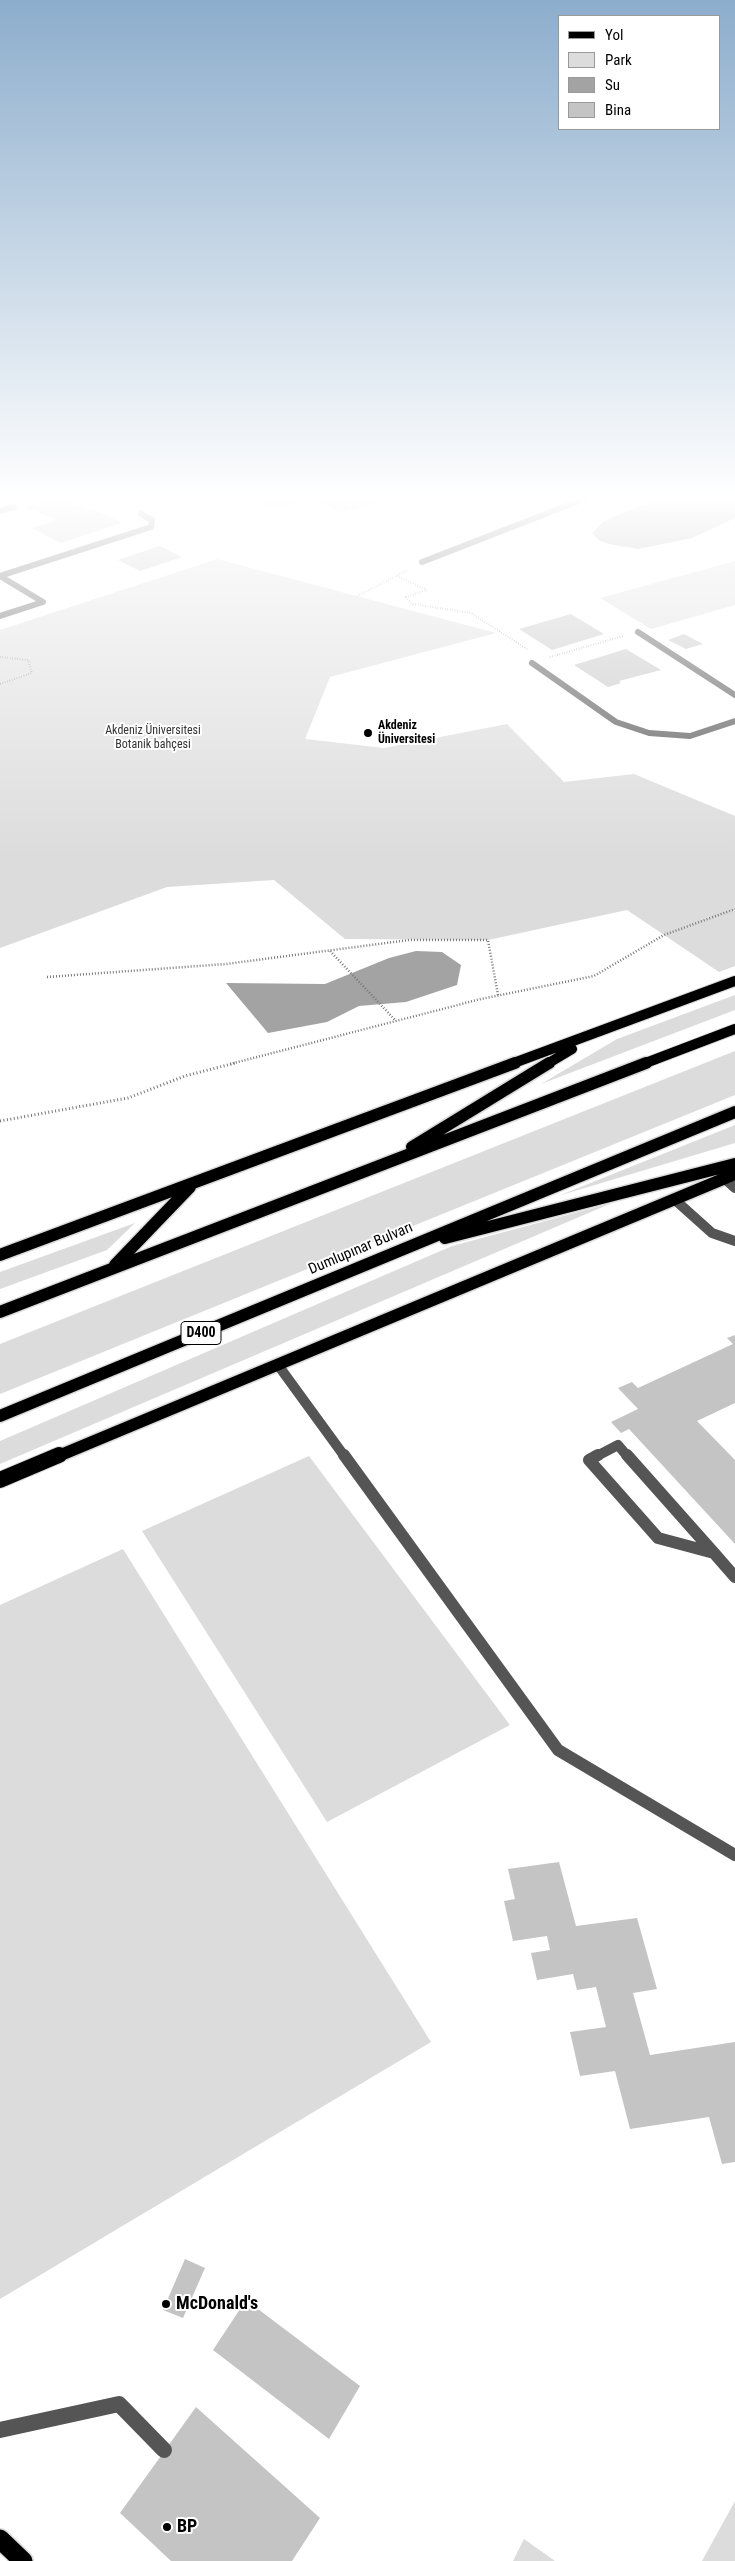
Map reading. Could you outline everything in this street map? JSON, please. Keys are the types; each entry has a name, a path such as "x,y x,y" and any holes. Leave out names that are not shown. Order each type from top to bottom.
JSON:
{"main road":[{"path":"0,1255 735,981"},
{"path":"0,1312 735,1029"},
{"path":"385,1163 598,1033"},
{"name":"Dumlupınar Bulvarı","path":"0,1416 735,1112"},
{"path":"402,1249 735,1164"},
{"path":"0,1480 730,1176"},
{"path":"112,1268 193,1184"},
{"path":"0,2539 23,2561"}],"street":[{"path":"638,632 735,695"},
{"path":"532,663 616,722 649,733 690,736 735,721"},
{"path":"730,1176 735,1188"},
{"path":"674,1199 712,1233 735,1241"},
{"path":"278,1365 558,1750 735,1855"},
{"path":"714,1554 658,1538 646,1527 589,1460 618,1446 735,1577"},
{"path":"0,2430 119,2404 164,2450"}],"path":[{"path":"480,619 542,659"},
{"path":"532,663 638,632"},
{"path":"0,657 28,660 32,673 0,684"},
{"path":"0,1121 128,1098 185,1076 498,995 594,976 664,935 735,909"},
{"path":"48,977 226,964 409,940 488,940 498,995"},
{"path":"330,950 396,1021"}],"green space":[{"name":"Akdeniz Üniversitesi Botanik bahçesi","path":"35,619 441,619 496,633 330,677 305,739 384,748 507,724 564,782 634,774 735,816 735,966 719,972 627,910 488,940 345,939 274,880 167,887 0,948 0,630"},
{"path":"634,619 688,619 651,629"},
{"path":"735,995 735,1010 541,1084 617,1039"},
{"path":"735,1051 735,1095 0,1394 0,1344"},
{"path":"735,1125 735,1143 558,1196"},
{"path":"612,1203 0,1464 0,1441 452,1246"},
{"path":"135,1223 107,1250 0,1289 0,1272"},
{"path":"309,1456 510,1725 327,1822 142,1531"},
{"path":"123,1549 431,2042 0,2299 0,1605"},
{"path":"735,2501 735,2561 702,2561"},
{"path":"524,2539 555,2561 513,2561"}],"water":[{"path":"416,951 442,952 461,965 457,985 406,1002 359,1006 327,1022 268,1033 226,983 325,984 389,958"}],"building":[{"path":"555,619 578,619 604,634 552,650 519,629"},
{"path":"684,634 703,644 686,649 668,640"},
{"path":"626,649 661,670 619,681 621,683 608,687 574,665"},
{"path":"735,1335 735,1403 697,1421 735,1460 735,1544 629,1429 621,1433 611,1422 638,1409 618,1388 632,1382 638,1388 733,1344 727,1338"},
{"path":"559,1862 576,1926 637,1918 657,1989 633,1993 650,2055 735,2042 735,2162 722,2164 709,2117 630,2129 615,2071 580,2076 570,2032 606,2027 596,1987 577,1990 573,1974 537,1980 531,1953 550,1950 547,1936 513,1941 504,1901 515,1899 508,1869"},
{"path":"185,2259 205,2268 183,2318 163,2310"},
{"path":"246,2300 360,2386 329,2439 213,2350"},
{"path":"196,2407 320,2518 292,2561 171,2561 120,2513"}],"place":[{"name":"Akdeniz Üniversitesi","path":"368,733"},
{"name":"McDonald's","path":"166,2304"},
{"name":"BP","path":"167,2527"}]}
